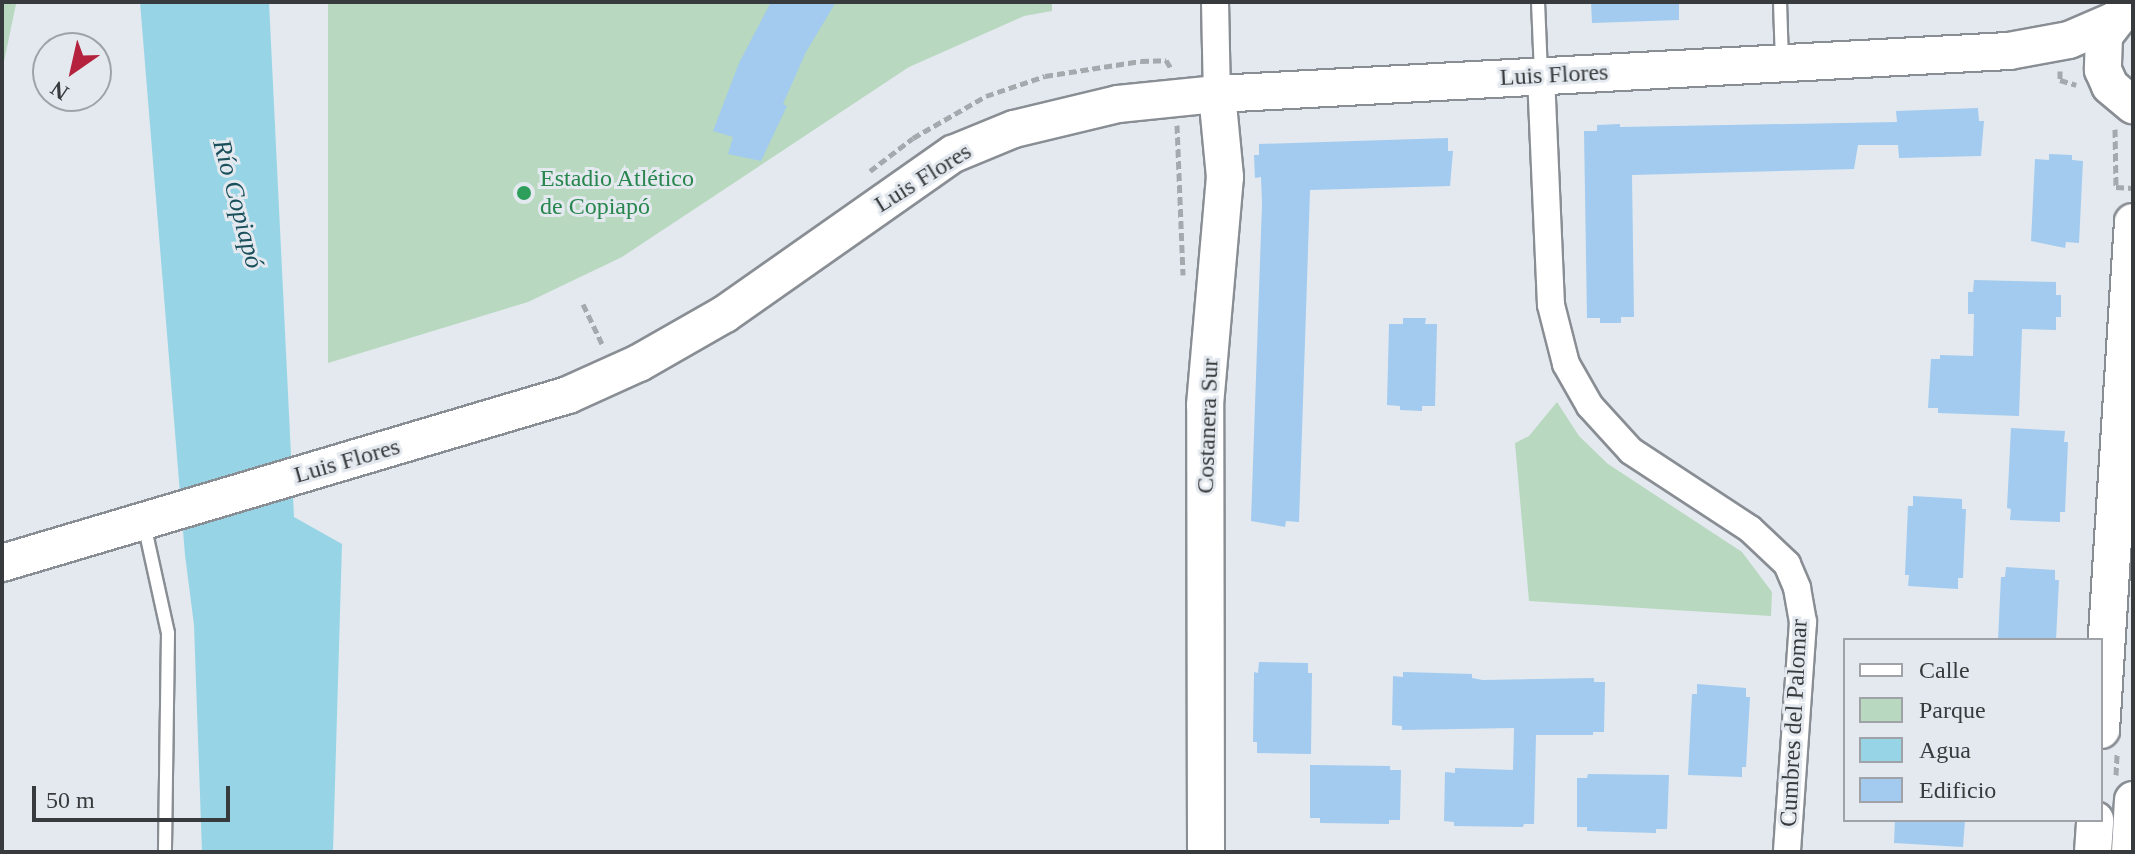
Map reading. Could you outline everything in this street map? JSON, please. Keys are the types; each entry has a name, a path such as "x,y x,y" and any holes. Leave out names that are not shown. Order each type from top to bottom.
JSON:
{"main road":[{"name":"Luis Flores","path":"2,563 508,414 601,380 725,314 953,154 1002,134 1216,82 1541,76 2009,51 2069,40 2126,9"},
{"path":"2115,102 2101,52 2126,9"},
{"name":"Luis Flores","path":"2009,51 2061,57 2088,64 2115,102"},
{"name":"Costanera Sur","path":"1206,852 1205,405 1225,177 1216,82"},
{"path":"2103,698 2133,222"},
{"path":"2130,852 2133,800"},
{"path":"2093,852 2095,822"}],"street":[{"name":"Costanera Sur","path":"1215,2 1216,82"},
{"name":"Cumbres del Palomar","path":"1541,76 1551,305 1566,364 1590,406 1631,451 1750,529 1787,564 1797,588 1803,622 1787,852"}],"lane":[{"path":"1538,2 1541,76"},
{"path":"1780,2 1782,64"},
{"path":"144,520 168,633 165,852"}],"path":[{"path":"2061,57 2060,80 2115,102 2116,187 2133,188"},
{"path":"864,176 913,138 986,96 1045,76 1166,60 1175,74 1216,82"},
{"path":"583,304 605,350 618,342"}],"green space":[{"path":"2,2 16,4 2,71"},
{"name":"Estadio Atlético de Copiapó","path":"328,2 1052,2 1052,11 1024,16 909,67 622,257 528,302 328,363"},
{"path":"1557,402 1579,436 1608,464 1742,552 1772,592 1771,616 1529,601 1515,443 1529,436"}],"water":[{"name":"Río Copiapó","path":"140,2 269,2 294,517 342,544 333,852 202,852 194,625 185,555"}],"building":[{"path":"771,2 836,2 806,52 783,104 787,106 761,161 728,154 733,137 713,131 739,63"},
{"path":"1591,2 1679,2 1679,20 1592,23"},
{"path":"1978,108 1979,121 1984,121 1981,156 1899,158 1898,145 1858,145 1854,169 1632,175 1634,317 1621,317 1621,323 1600,323 1600,318 1587,318 1584,131 1597,131 1597,125 1620,124 1620,127 1897,122 1896,111"},
{"path":"1448,138 1448,151 1453,151 1450,186 1310,190 1299,522 1286,521 1285,527 1251,521 1262,204 1261,177 1255,178 1254,155 1259,155 1259,144"},
{"path":"2049,154 2072,155 2072,160 2083,161 2079,243 2066,242 2065,248 2031,241 2035,159 2049,160"},
{"path":"1974,280 2056,282 2056,295 2061,295 2061,317 2056,317 2056,330 2022,329 2019,416 1938,413 1938,408 1928,408 1931,359 1940,359 1940,355 1973,356 1974,314 1968,314 1968,292 1973,292"},
{"path":"1403,318 1426,318 1425,324 1437,324 1435,406 1422,406 1422,411 1400,410 1400,406 1387,405 1389,324 1403,324"},
{"path":"2011,428 2065,431 2064,442 2068,442 2065,512 2060,512 2060,522 2010,520 2011,509 2007,508"},
{"path":"1913,496 1962,499 1962,509 1966,509 1963,578 1958,578 1958,589 1908,586 1909,575 1905,575 1908,506 1913,506"},
{"path":"2006,567 2055,570 2055,580 2059,580 2056,638 1998,638 2001,577 2005,577"},
{"path":"1259,662 1308,663 1308,673 1312,673 1311,754 1257,753 1257,742 1253,742 1254,672 1258,673"},
{"path":"1403,672 1472,674 1472,678 1483,680 1594,678 1594,682 1605,682 1604,732 1593,732 1593,735 1536,735 1534,824 1524,824 1523,827 1454,826 1454,822 1444,821 1445,772 1455,773 1455,768 1513,770 1514,728 1402,730 1402,726 1392,725 1393,676 1403,677"},
{"path":"1697,684 1746,688 1746,697 1750,697 1746,767 1742,767 1742,777 1688,775 1692,694 1697,694"},
{"path":"1310,765 1390,766 1390,770 1401,770 1400,820 1389,820 1389,824 1320,823 1320,818 1310,818"},
{"path":"1588,774 1669,775 1667,829 1656,829 1656,833 1587,831 1587,827 1577,827 1577,778 1587,778"},
{"path":"1895,822 1965,822 1963,847 1894,843"}],"place":[{"name":"Estadio Atlético de Copiapó","path":"524,193"}]}
